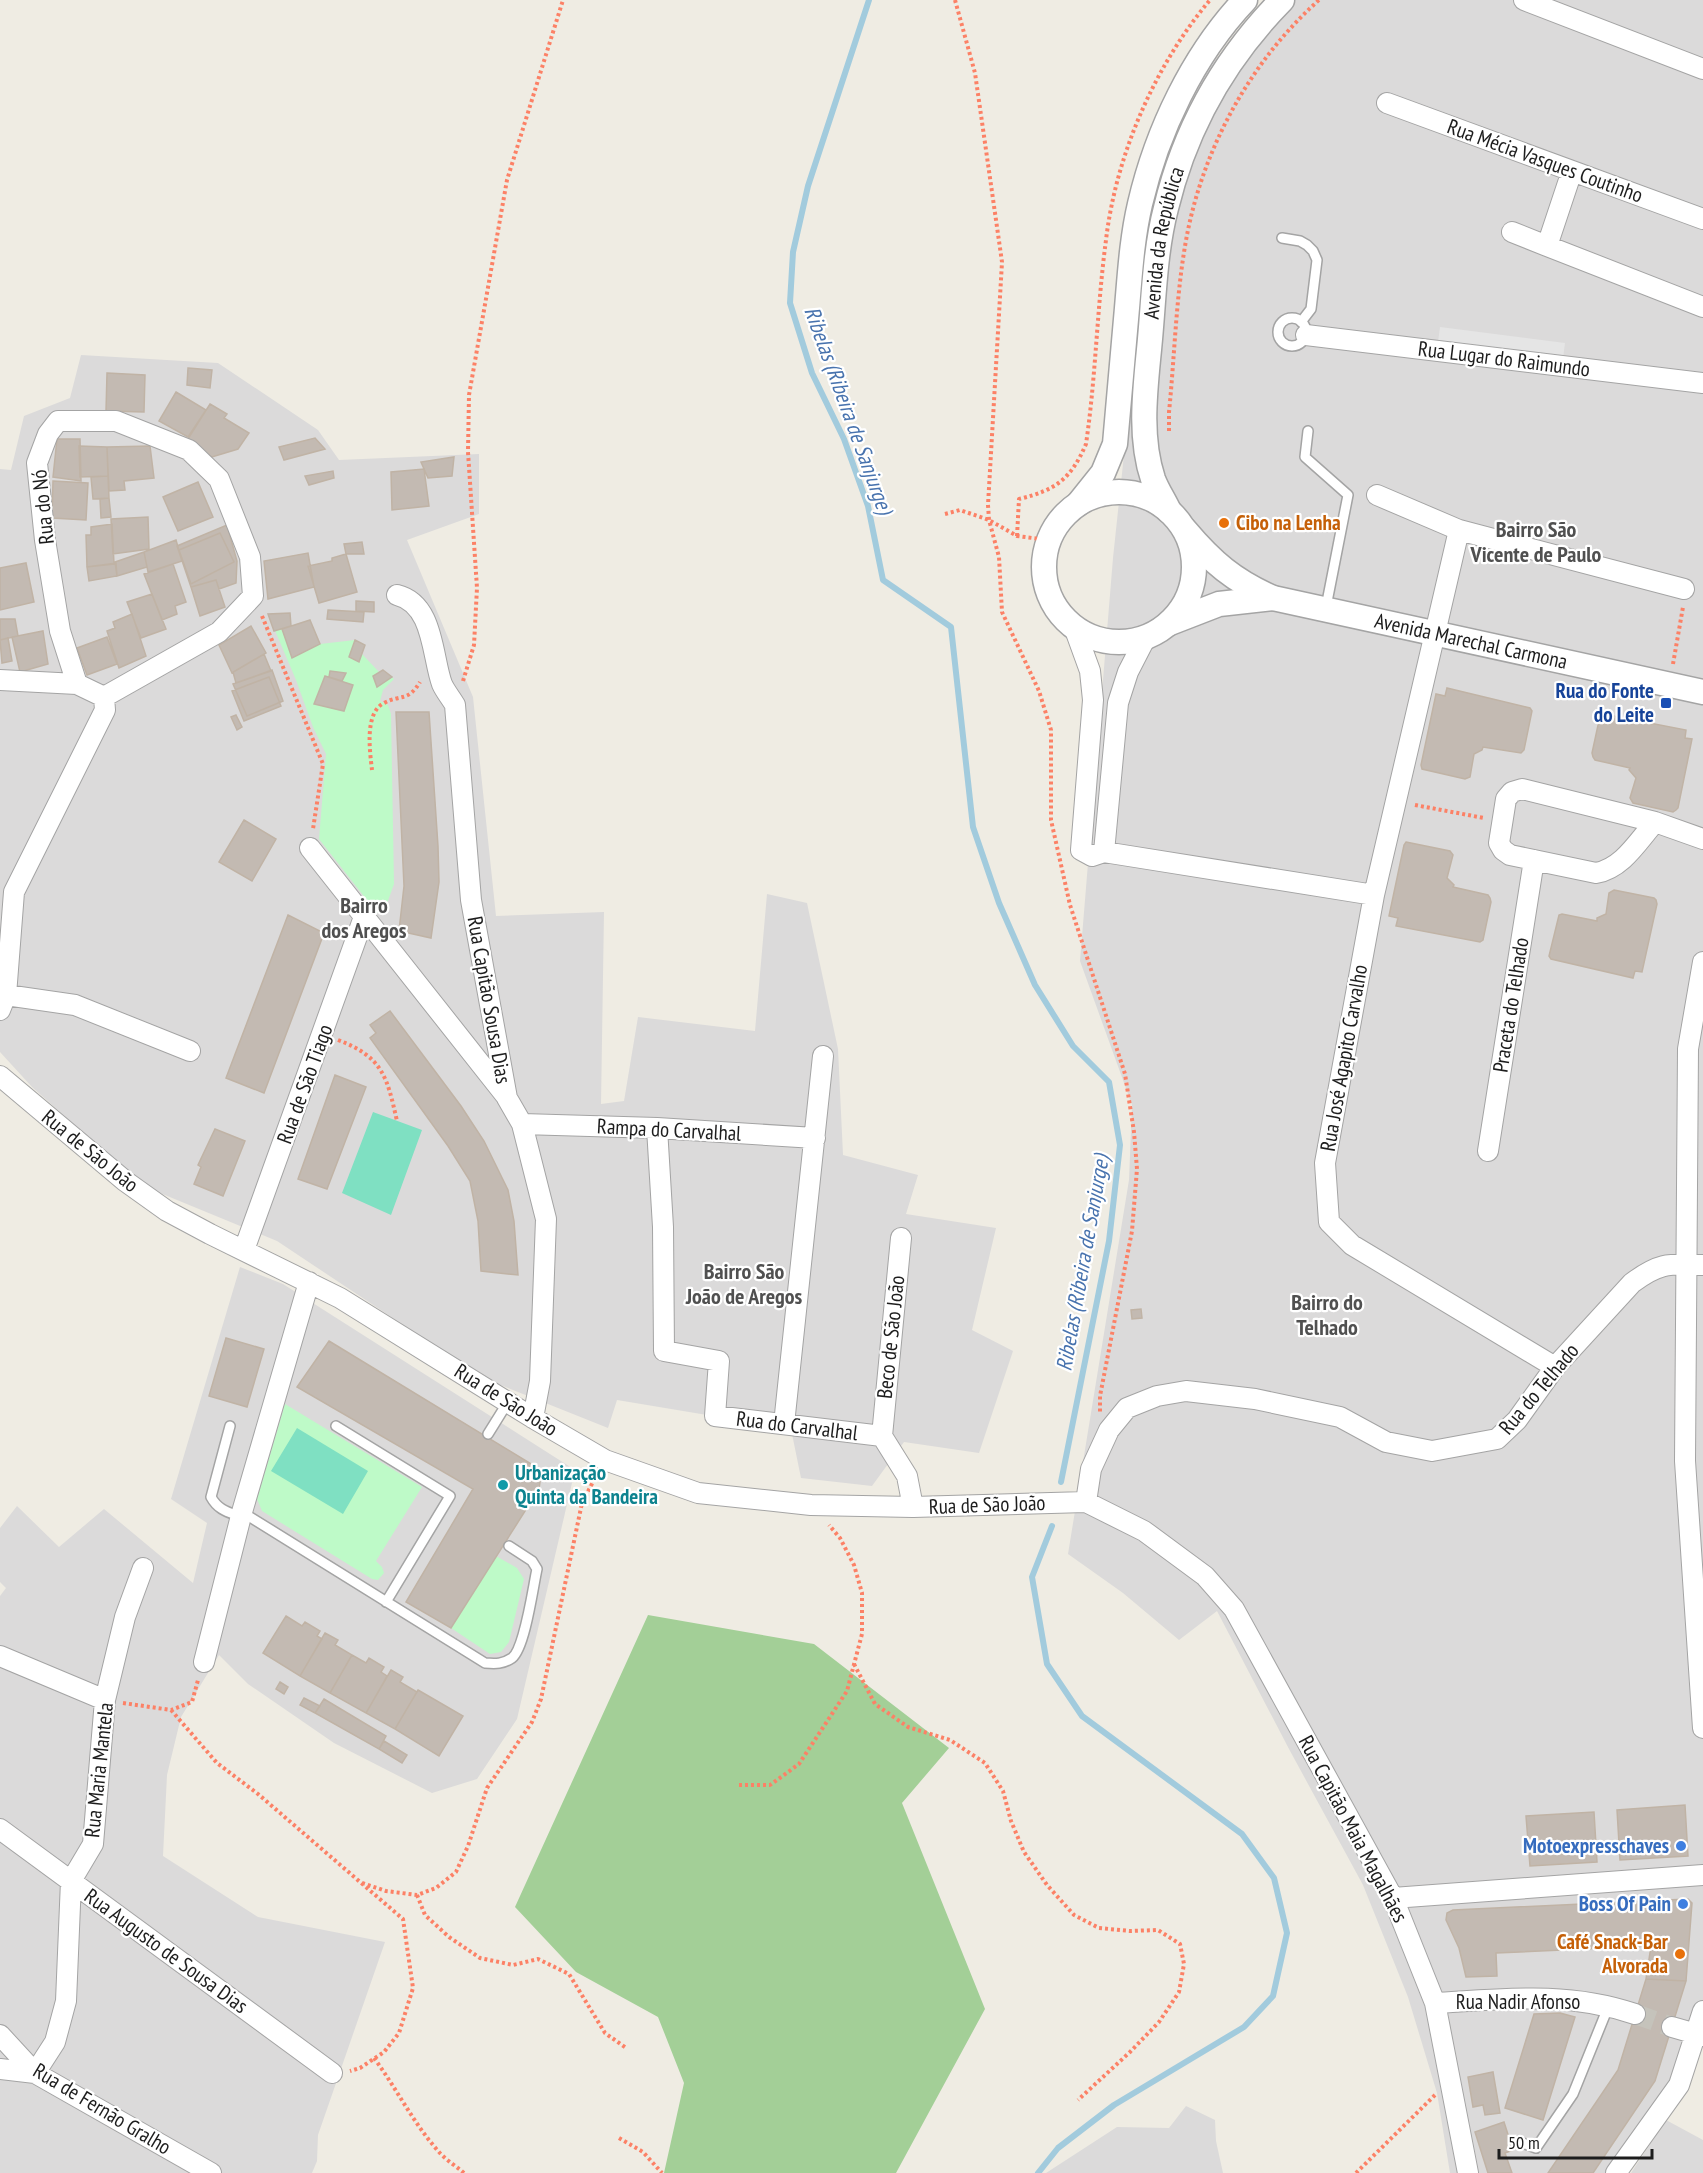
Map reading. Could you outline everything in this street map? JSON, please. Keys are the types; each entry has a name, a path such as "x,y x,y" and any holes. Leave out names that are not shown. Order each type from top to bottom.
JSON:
{"street":[{"name":"Avenida da República","path":"1079,503 1104,473 1113,450 1133,240 1140,203 1152,164 1169,119 1190,77 1214,39 1245,0"},
{"name":"Avenida da República","path":"1169,511 1153,479 1145,446 1145,396 1159,244 1165,209 1191,133 1210,94 1256,27 1282,0"},
{"path":"1524,0 1703,69"},
{"name":"Rua Mécia Vasques Coutinho","path":"1387,103 1703,219"},
{"path":"1547,246 1572,171"},
{"path":"1512,232 1703,307"},
{"name":"Rua Lugar do Raimundo","path":"1304,328 1703,383"},
{"name":"Rua do Nó","path":"77,684 60,631 45,540 37,463 48,434 58,421 116,421 189,450 219,479 250,557 253,596"},
{"path":"1125,492 1149,498 1169,511 1185,530 1193,554 1193,580 1185,604 1168,624 1146,637 1121,642 1096,638 1074,627 1057,610 1046,588 1043,564 1048,540 1060,519 1079,503 1101,493 1125,492"},
{"path":"1377,495 1459,530 1684,589"},
{"name":"Avenida Marechal Carmona","path":"1185,530 1204,553 1226,573 1273,598 1703,692"},
{"name":"Rua José Agapito Carvalho","path":"1459,530 1374,895 1325,1163 1329,1221 1352,1245 1555,1367"},
{"path":"104,697 219,632 253,596"},
{"name":"Rua Capitão Sousa Dias","path":"397,596 406,597 417,607 432,636 443,685 455,705 471,900 507,1098 522,1124 546,1219 540,1381 533,1418"},
{"name":"Avenida Marechal Carmona","path":"1168,624 1219,604 1273,598"},
{"path":"1074,627 1090,671 1093,700 1082,850 1092,856 1104,852 1374,895"},
{"path":"1104,852 1118,703 1128,672 1146,637"},
{"path":"0,680 77,684 104,697"},
{"path":"104,697 105,710 14,892 3,1003 75,1005 190,1051"},
{"path":"1655,822 1618,864 1607,871 1596,873 1510,855 1499,843 1506,799 1512,792 1521,789 1655,822 1703,839"},
{"path":"310,848 507,1098"},
{"name":"Praceta do Telhado","path":"1488,1150 1534,860"},
{"name":"Rua de São Tiago","path":"244,1250 364,917"},
{"path":"1703,962 1688,1050 1695,1109 1694,1265 1685,1461 1703,1728"},
{"path":"784,1424 823,1056"},
{"name":"Rua de São João","path":"0,1076 125,1181 167,1211 340,1298 605,1460 698,1493 811,1505 913,1507 1086,1502"},
{"name":"Rampa do Carvalhal","path":"522,1124 657,1128 814,1138"},
{"name":"Rua do Carvalhal","path":"657,1128 663,1227 664,1351 719,1361 715,1416 882,1436 907,1476 913,1507"},
{"name":"Beco de São João","path":"882,1436 901,1238"},
{"name":"Rua do Telhado","path":"1086,1502 1092,1469 1105,1438 1127,1408 1157,1396 1186,1391 1255,1399 1340,1417 1386,1442 1432,1450 1497,1439 1517,1420 1555,1367 1632,1283 1647,1272 1665,1264 1694,1265"},
{"path":"204,1662 241,1515 309,1282"},
{"name":"Rua Capitão Maia Magalhães","path":"1086,1502 1144,1531 1205,1576 1234,1609 1393,1898 1435,2002 1468,2173"},
{"name":"Rua Maria Mantela","path":"35,2073 55,2042 66,2001 71,1881 93,1844 105,1700 125,1617 143,1568"},
{"path":"0,1656 105,1700"},
{"name":"Rua Augusto de Sousa Dias","path":"0,1829 332,2073"},
{"path":"1393,1898 1703,1875"},
{"name":"Rua Nadir Afonso","path":"1435,2002 1530,1997 1580,2000 1609,2005 1635,2014"},
{"path":"1616,2173 1679,2085 1700,2035 1703,2011"},
{"path":"1672,2027 1700,2035"},
{"name":"Rua de Fernão Gralho","path":"0,2035 35,2073 211,2173"},
{"path":"0,2069 35,2073"}],"lane":[{"path":"1282,238 1300,241 1307,245 1317,260 1311,309 1304,328"},
{"path":"1308,431 1305,457 1348,495 1326,610"},
{"path":"488,1434 508,1402"},
{"path":"230,1426 211,1497 216,1505 241,1515 485,1663 500,1664 514,1657 521,1644 537,1569 532,1561 509,1546"},
{"path":"336,1426 450,1496 386,1602"},
{"path":"1517,2141 1536,2148 1573,2094 1609,2005"}],"path":[{"path":"455,705 474,645 477,588 468,452 469,395 507,180 563,0"},
{"path":"955,0 975,73 1002,262 989,520 999,557 1002,612 1039,692 1052,730 1051,820 1070,905 1125,1074 1134,1132 1137,1169 1132,1231 1100,1396 1099,1420 1105,1438"},
{"path":"1169,431 1182,272 1188,231 1199,190 1213,151 1250,78 1275,46 1319,0"},
{"path":"945,514 960,510 989,520 1017,536 1048,540"},
{"path":"1682,666 1672,664 1685,598 1684,589"},
{"path":"253,596 323,764 310,848"},
{"path":"372,770 369,737 379,706 386,701 405,698 412,692 437,655"},
{"path":"1395,801 1503,822"},
{"path":"323,1035 354,1046 368,1054 376,1063 389,1086 397,1121"},
{"path":"362,1883 386,1891 417,1895 436,1888 456,1872 468,1846 487,1788 532,1722 541,1699 582,1503 605,1460"},
{"path":"739,1785 770,1785 799,1764 847,1691 862,1634 862,1593 854,1565 840,1538 811,1505"},
{"path":"105,1700 171,1710 192,1702 204,1662"},
{"path":"854,1664 875,1704 908,1727 950,1740 985,1763 1003,1791 1011,1821 1024,1852 1047,1885 1074,1915 1099,1928 1131,1931 1158,1930 1180,1944 1184,1964 1179,1992 1159,2022 1078,2100"},
{"path":"171,1710 217,1763 258,1794 403,1919 413,1988 399,2033 384,2052 360,2068 342,2074 332,2073"},
{"path":"417,1895 425,1916 449,1937 480,1958 513,1965 538,1959 569,1974 605,2033 626,2048"},
{"path":"374,2058 392,2082 414,2121 440,2153 465,2173"},
{"path":"1356,2173 1450,2081"},
{"path":"619,2138 643,2152 662,2173"}],"shaded area":[{"path":"1274,0 1703,0 1703,2046 1614,2173 1450,2173 1437,2093 1408,1997 1363,1885 1217,1611 1179,1640 1123,1593 1068,1554 1129,1180 1132,1105 1080,961 1113,558 1148,229 1201,74"},
{"path":"1440,327 1565,343 1563,358 1438,342"},
{"path":"81,355 218,363 318,430 339,460 479,454 479,514 407,540 473,697 496,916 604,912 601,1104 624,1101 638,1017 755,1031 767,894 807,903 838,1049 843,1155 918,1175 906,1214 996,1228 972,1330 1013,1351 979,1453 904,1442 872,1486 801,1478 791,1429 617,1400 608,1428 483,1378 277,1241 143,1186 32,1087 0,1052 0,469 11,470 24,416 70,398"},
{"path":"240,1267 283,1284 575,1470 517,1719 477,1779 432,1793 334,1743 248,1684 219,1655 181,1717 167,1775 163,1856 258,1917 385,1942 318,2135 317,2161 312,2173 0,2173 0,1596 6,1588 0,1582 0,1528 17,1506 59,1547 104,1509 193,1583 207,1523 171,1499"},
{"path":"1186,2106 1215,2120 1216,2141 1223,2173 1046,2173 1117,2127 1169,2128"},
{"path":"1666,2120 1703,2140 1703,2173 1631,2173"}],"green space":[{"path":"290,613 291,626 310,620 320,644 355,640 365,645 362,654 379,672 383,670 394,679 383,690 380,701 388,705 391,714 394,884 385,909 377,913 319,839 326,754 268,614"},
{"path":"373,1112 422,1130 391,1215 342,1193"},
{"path":"285,1404 422,1487 376,1561 384,1573 378,1580 372,1579 262,1511 257,1499"},
{"path":"297,1428 368,1471 343,1514 271,1471"},
{"path":"496,1556 517,1568 524,1579 509,1642 501,1652 490,1654 451,1628"},
{"path":"648,1615 814,1644 949,1748 902,1803 985,2009 896,2173 664,2173 684,2083 658,2017 576,1972 515,1907"}],"building":[{"path":"188,368 212,370 210,388 187,385"},
{"path":"107,373 145,375 144,412 106,411"},
{"path":"176,392 206,410 188,437 159,421"},
{"path":"210,404 227,414 224,418 249,433 238,449 212,457 186,442"},
{"path":"315,438 325,449 284,460 279,447"},
{"path":"57,439 80,439 81,481 53,477"},
{"path":"79,446 107,447 108,476 80,477"},
{"path":"150,446 154,478 124,481 125,490 109,491 107,447"},
{"path":"454,457 452,476 428,478 421,462"},
{"path":"424,469 429,506 392,510 391,472"},
{"path":"333,471 334,478 309,485 305,476"},
{"path":"108,476 109,498 93,499 91,477"},
{"path":"53,481 88,483 86,520 52,518"},
{"path":"198,482 213,517 178,531 163,497"},
{"path":"109,498 111,517 101,518 100,499"},
{"path":"148,517 149,549 113,554 111,519"},
{"path":"112,524 114,564 87,567 86,535 91,535 91,527"},
{"path":"227,525 237,561 236,583 219,589 216,580 191,587 177,546"},
{"path":"220,533 234,562 191,584 179,550"},
{"path":"176,540 182,561 148,572 144,552"},
{"path":"362,542 364,554 346,554 344,544"},
{"path":"144,552 147,567 117,576 115,562"},
{"path":"308,553 314,587 268,599 264,561"},
{"path":"346,554 357,592 319,603 308,566 332,561 332,558"},
{"path":"26,563 34,602 0,610 0,568"},
{"path":"116,563 117,576 89,581 87,567"},
{"path":"173,564 186,602 175,606 177,614 162,620 144,574"},
{"path":"216,580 225,607 200,616 191,587"},
{"path":"152,594 166,629 141,638 127,602"},
{"path":"356,601 374,602 374,612 356,611"},
{"path":"328,610 364,612 363,622 327,619"},
{"path":"290,613 291,626 274,631 268,614"},
{"path":"132,614 146,656 119,668 107,631 115,628 113,622"},
{"path":"0,619 15,619 18,636 0,640"},
{"path":"310,620 320,644 292,658 282,629"},
{"path":"251,626 266,653 232,673 219,645"},
{"path":"43,631 48,664 20,672 12,637"},
{"path":"107,637 117,664 87,675 77,648"},
{"path":"8,638 12,661 2,663 0,640"},
{"path":"355,640 365,645 359,662 349,657"},
{"path":"264,654 271,671 236,683 233,672"},
{"path":"272,670 283,701 247,716 233,684"},
{"path":"383,670 392,677 377,687 373,676"},
{"path":"330,671 346,673 342,681 329,677"},
{"path":"325,676 353,685 344,711 314,704"},
{"path":"269,677 281,706 244,721 232,691"},
{"path":"1447,688 1530,708 1532,711 1524,750 1521,753 1483,747 1474,754 1470,777 1465,779 1422,769 1436,694 1445,696"},
{"path":"396,712 429,712 439,882 431,938 399,931 404,886"},
{"path":"1603,714 1686,730 1685,738 1692,739 1676,810 1673,812 1633,803 1630,798 1636,778 1629,770 1630,768 1595,760 1592,753 1600,716"},
{"path":"236,715 242,727 237,730 231,717"},
{"path":"244,820 276,839 252,881 219,862"},
{"path":"1406,842 1450,851 1453,855 1447,878 1454,885 1453,887 1488,895 1491,902 1483,940 1480,942 1396,926 1398,918 1389,916"},
{"path":"1614,890 1656,900 1642,972 1635,971 1633,978 1551,959 1549,956 1559,915 1597,921 1597,918 1606,914 1609,893"},
{"path":"288,915 324,933 264,1093 226,1078"},
{"path":"390,1011 461,1106 484,1141 508,1190 514,1221 518,1275 481,1271 478,1221 470,1181 448,1146 370,1038 376,1033 370,1025"},
{"path":"335,1075 366,1087 327,1189 298,1179"},
{"path":"215,1129 245,1141 223,1196 194,1184 201,1167 198,1165"},
{"path":"1141,1309 1142,1318 1132,1319 1131,1310"},
{"path":"226,1338 264,1349 247,1407 209,1396"},
{"name":"Urbanização Quinta da Bandeira","path":"329,1341 533,1465 538,1473 539,1489 451,1628 406,1602 473,1489 297,1387"},
{"path":"286,1616 302,1626 305,1622 320,1631 317,1636 322,1639 300,1676 263,1653"},
{"path":"325,1633 338,1640 335,1645 352,1655 330,1693 300,1676"},
{"path":"352,1655 366,1663 369,1658 384,1667 381,1672 387,1676 366,1713 330,1693"},
{"path":"391,1670 403,1677 400,1682 417,1692 395,1729 366,1713"},
{"path":"280,1682 288,1687 284,1694 276,1689"},
{"path":"418,1690 463,1716 439,1756 395,1729"},
{"path":"304,1698 320,1706 315,1713 300,1705"},
{"path":"324,1699 386,1736 379,1749 315,1713"},
{"path":"384,1741 407,1755 402,1763 379,1749"},
{"path":"1685,1805 1688,1856 1620,1860 1617,1810"},
{"path":"1594,1812 1597,1862 1530,1866 1526,1816"},
{"path":"1688,1899 1692,1903 1686,1981 1646,1979 1651,1946 1496,1953 1497,1976 1466,1977 1459,1948 1446,1920 1447,1913 1453,1910"},
{"path":"1646,1979 1686,1981 1655,2081 1593,2173 1548,2173 1618,2070"},
{"path":"1560,2013 1575,2017 1543,2120 1505,2108 1534,2014"},
{"path":"1493,2072 1500,2113 1485,2115 1483,2105 1473,2107 1468,2077"},
{"path":"1504,2122 1513,2150 1505,2153 1512,2173 1488,2173 1475,2132"}],"waterway":[{"name":"Ribelas (Ribeira de Sanjurge)","path":"869,0 808,186 793,252 790,303 812,373 844,439 868,506 883,580 951,627 973,827 999,903 1035,985 1073,1046 1109,1082 1120,1145 1109,1241 1061,1482"},
{"name":"Ribelas (Ribeira de Sanjurge)","path":"1038,2173 1058,2148 1114,2105 1244,2027 1273,1996 1287,1933 1274,1878 1242,1834 1082,1716 1047,1664 1032,1577 1052,1526"}],"tunnel":[{"path":"1635,2014 1672,2027"}],"place":[{"name":"Cibo na Lenha","path":"1224,523"},
{"name":"Rua do Fonte do Leite","path":"1666,703"},
{"name":"Urbanização Quinta da Bandeira","path":"503,1485"},
{"name":"Motoexpresschaves","path":"1681,1846"},
{"name":"Boss Of Pain","path":"1683,1904"},
{"name":"Café Snack-Bar Alvorada","path":"1680,1954"}],"district":[{"name":"Bairro São Vicente de Paulo","path":"1536,542"},
{"name":"Bairro dos Aregos","path":"364,918"},
{"name":"Bairro São João de Aregos","path":"744,1284"},
{"name":"Bairro do Telhado","path":"1327,1314"}]}
